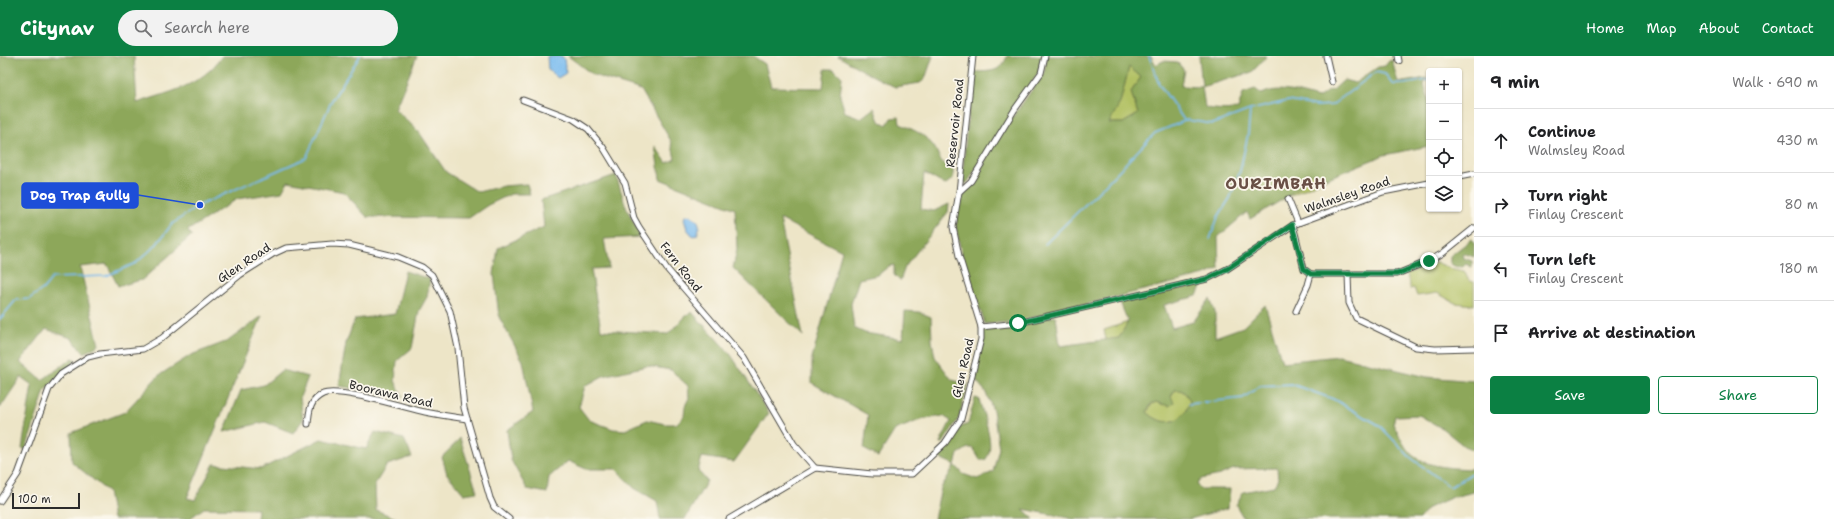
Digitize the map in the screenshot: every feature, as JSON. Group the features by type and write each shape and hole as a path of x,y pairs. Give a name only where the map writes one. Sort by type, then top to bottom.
{"street":[{"name":"Reservoir Road","path":"958,192 973,56"},
{"path":"958,192 971,181 1015,109 1041,73 1044,56"},
{"path":"1326,56 1332,82"},
{"name":"Fern Road","path":"523,100 573,119 588,129 603,147 625,183 634,218 639,227 667,269 744,358 794,444 815,468"},
{"path":"1462,176 1474,174"},
{"name":"Walmsley Road","path":"981,328 1018,323 1207,279 1227,269 1292,225 1383,192 1426,184"},
{"name":"Glen Road","path":"815,468 872,474 912,474 945,444 961,419 981,339 981,328 959,256 953,227 958,192"},
{"path":"1288,199 1298,223"},
{"path":"1292,225 1304,269 1311,274 1397,274 1413,269 1443,253 1474,228"},
{"name":"Glen Road","path":"0,500 18,474 49,389 61,374 88,357 100,354 143,349 162,338 240,275 273,254 286,248 332,244 349,245 398,257 422,267 432,275 450,311 458,348 464,408 494,507 509,519"},
{"path":"1296,311 1308,285 1311,274"},
{"path":"1348,274 1349,303 1356,318 1416,347 1435,349 1474,348"},
{"name":"Boorawa Road","path":"308,424 309,408 312,403 319,396 328,392 386,401 432,414 467,419"},
{"path":"730,519 815,468"}],"green space":[{"path":"0,56 134,56 137,103 184,87 195,81 214,66 222,56 417,56 395,109 419,132 446,172 478,192 503,186 527,184 530,194 511,194 488,205 469,218 367,217 344,192 288,181 282,192 237,199 187,231 192,235 142,280 118,286 107,264 80,267 99,345 84,353 71,338 46,329 20,362 42,380 73,358 76,360 45,390 26,449 22,449 32,385 21,377 0,408"},
{"path":"568,56 753,56 765,64 771,87 823,88 825,69 834,69 842,77 840,96 845,112 861,118 874,108 879,121 887,125 891,118 899,117 900,124 917,132 928,140 934,147 941,161 953,169 953,178 945,185 924,173 921,209 934,211 949,204 948,212 905,267 900,281 894,275 894,265 889,266 878,275 859,279 851,304 854,328 865,333 903,339 905,311 919,312 931,317 932,341 935,357 952,380 968,384 959,418 943,443 940,443 951,421 943,416 920,420 895,430 878,457 864,449 868,415 812,383 812,358 842,251 780,219 803,336 733,268 737,249 735,209 660,179 655,146 667,163 675,159 671,141 641,90 593,75"},
{"path":"838,56 933,56 925,79 920,83 895,87"},
{"path":"1007,56 1042,56 1039,72 967,183 964,183 962,180 968,115 975,72 990,71 1002,66"},
{"path":"1047,56 1151,56 1156,65 1163,61 1177,62 1184,70 1181,86 1202,87 1205,107 1231,110 1238,109 1243,93 1255,89 1262,94 1268,91 1283,90 1318,98 1328,91 1333,90 1344,80 1355,83 1378,67 1385,66 1392,60 1398,83 1426,78 1424,85 1426,91 1426,147 1384,155 1328,178 1316,174 1305,173 1302,185 1285,198 1250,219 1247,212 1218,237 1219,269 1205,275 1017,321 985,324 962,256 956,227 959,199 973,182 998,138 1044,73","holes":["1129,67 1141,77 1131,92 1138,114 1123,123 1109,123 1120,103"]},
{"path":"1199,56 1267,56 1252,72 1202,87"},
{"path":"1129,67 1141,77 1131,92 1138,114 1123,123 1108,123 1120,103"},
{"path":"1304,173 1316,174 1328,178 1285,198 1302,185"},
{"path":"616,175 626,207 641,237 604,239 609,268 591,269 601,330 668,334 691,311 731,355 769,413 734,462 702,457 698,471 707,481 685,519 660,519 657,501 634,488 616,469 586,469 568,461 549,477 547,493 527,489 511,460 507,430 533,412 523,361 499,317 494,274 498,248 544,227 541,200","holes":["647,366 671,370 688,386 689,398 685,406 684,416 676,424 665,424 647,420 625,430 613,429 589,420 579,407 585,386 603,376"]},
{"path":"1472,239 1474,242 1474,257 1463,253 1462,255 1463,258 1472,261 1472,267 1466,264 1456,267 1450,263 1450,256"},
{"path":"1436,262 1449,268 1464,271 1469,281 1474,282 1474,305 1455,303 1437,293 1417,296 1414,288 1410,289 1407,274"},
{"path":"405,271 430,279 427,297 419,311 412,348 397,361 395,381 403,397 339,386 346,343 355,319 395,314"},
{"path":"1202,284 1197,296 1164,305 1172,328 1193,322 1210,299 1215,312 1215,337 1243,327 1265,305 1282,362 1339,356 1427,377 1474,381 1474,450 1464,446 1443,429 1419,415 1395,416 1393,424 1399,436 1408,451 1417,459 1433,465 1474,469 1474,492 1453,497 1428,508 1419,519 1244,519 1236,505 1243,492 1274,486 1278,479 1277,468 1234,469 1220,475 1201,479 1197,484 1200,489 1230,489 1228,508 1190,519 1074,519 1023,509 1034,519 934,519 941,488 955,465 963,474 977,479 993,472 999,448 993,410 985,391 974,378 983,341 983,329 1056,316 1060,346 1119,338 1128,322 1120,302","holes":["1175,390 1181,390 1184,392 1190,401 1187,409 1178,419 1166,422 1153,417 1147,412 1151,404 1156,402 1169,406 1174,403 1171,396"]},
{"path":"262,316 187,498 195,500 214,464 261,469 321,439 366,449 375,432 404,439 412,457 387,465 375,484 376,510 398,519 257,519 258,509 204,508 189,519 113,519 108,492 72,462 71,433 125,412 158,376 191,355 228,341"},
{"path":"1128,322 1119,338 1106,340 1104,330"},
{"path":"282,370 308,377 300,397 303,420 293,433 265,422 224,432 241,390 264,385"},
{"path":"1175,390 1183,391 1190,401 1183,415 1178,419 1166,422 1153,417 1147,412 1152,404 1156,402 1164,405"},
{"path":"975,398 979,399 988,431 990,447 988,454 985,460 980,460 973,448 968,448 958,454 955,465 935,456 946,444 956,429 968,424"},
{"path":"460,438 477,492 464,494 447,474 442,457"}],"water":[{"path":"547,56 562,56 564,59 566,73 558,78 548,70"},
{"path":"690,215 699,223 697,235 693,236 687,229 684,219 685,216"}],"waterway":[{"path":"0,319 16,300 29,299 43,289 52,278 106,276 136,263 156,245 172,224 200,205 306,158 332,100 360,56"},
{"path":"1149,56 1159,84 1184,120"},
{"path":"1045,244 1155,133 1187,120 1213,124 1250,110 1288,101 1317,106 1332,105 1376,72 1385,74 1393,84 1426,80"},
{"path":"1210,239 1218,217 1230,198 1240,171 1248,134 1250,111"},
{"path":"1189,404 1243,398 1260,386 1291,384 1333,399 1379,425 1410,457 1450,487 1474,472"}],"place":[{"name":"Dog Trap Gully","path":"200,205"}],"district":[{"name":"OURIMBAH","path":"1276,183"}],"route":[{"path":"1018,323 1207,279 1227,269 1292,225 1304,269 1311,274 1397,274 1413,269 1429,261"}]}
